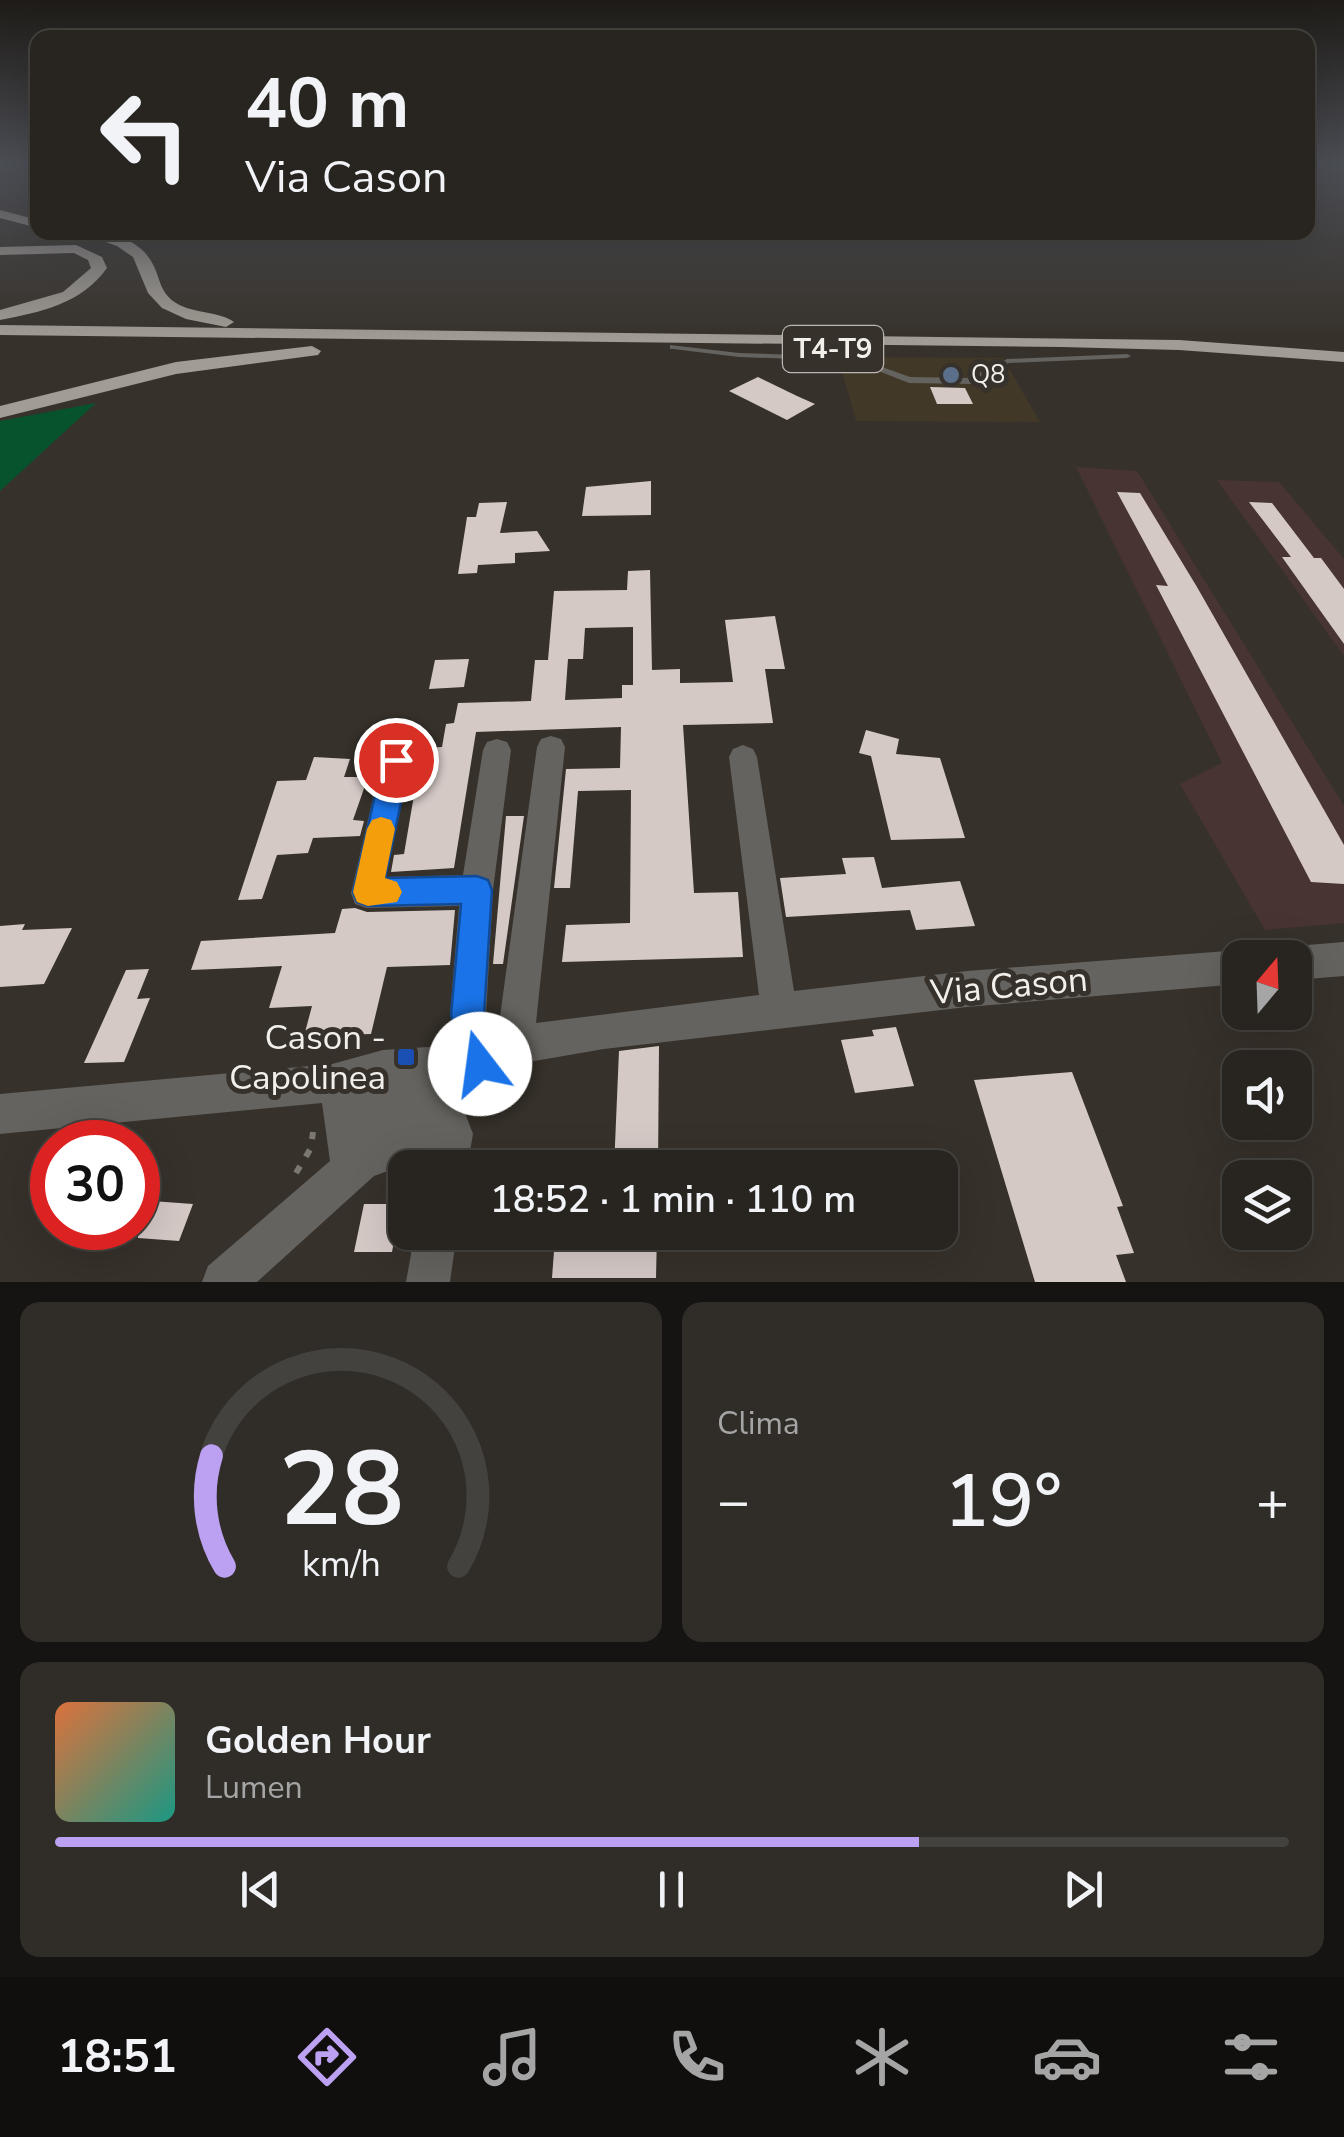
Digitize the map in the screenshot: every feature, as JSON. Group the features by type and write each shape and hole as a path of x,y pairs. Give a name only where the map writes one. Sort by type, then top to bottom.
{"highway":[{"path":"115,240 140,254 158,296 187,314 259,328 362,334"},
{"path":"0,251 76,249 96,257 99,268 84,286 63,297 0,316"},
{"name":"T4-T9","path":"0,330 1003,341 1344,355"},
{"name":"T4-T9","path":"0,340 1126,356 1344,369"},
{"path":"0,412 176,368 391,345"}],"street":[{"path":"515,1046 552,746"},
{"path":"356,1165 424,1138 472,1069 468,1015 477,890 497,750"},
{"path":"743,758 779,1010"},
{"path":"396,760 368,892 477,890"},
{"path":"1312,962 1344,959"},
{"name":"Via Cason","path":"322,1084 399,1103 421,1088 472,1069 505,1047 604,1030 967,989 1222,969"},
{"name":"Via Cason","path":"0,1114 322,1084 359,1071 435,1064 472,1069"},
{"path":"322,1084 345,1109 356,1165"},
{"path":"224,1282 356,1165 399,1103"},
{"path":"445,1112 453,1134 450,1150"},
{"path":"428,1282 433,1250"}],"lane":[{"path":"674,347 854,359 909,380 956,381 971,381 1007,361 1126,356"}],"path":[{"path":"288,1187 311,1148 322,1084"}],"shaded area":[{"path":"838,357 1003,358 1040,422 856,421"},
{"path":"1076,467 1137,471 1344,806 1344,923 1265,930 1180,784 1222,763"},
{"path":"1217,480 1279,482 1344,559 1344,656"}],"green space":[{"path":"96,403 0,491 0,421"}],"building":[{"path":"758,377 815,404 787,420 729,391"},
{"path":"930,387 965,388 973,404 937,404"},
{"path":"651,481 651,515 582,516 586,487"},
{"path":"1117,492 1140,493 1197,587 1344,845 1344,884 1311,882 1156,585 1168,586"},
{"path":"507,502 500,533 537,531 550,551 515,553 515,563 478,565 477,573 458,574 467,517 476,517 479,503"},
{"path":"1249,502 1272,503 1314,558 1321,558 1344,589 1344,644 1282,557 1291,557"},
{"path":"650,570 652,670 680,669 680,683 733,682 725,620 775,616 785,669 765,669 773,723 683,725 694,893 738,892 743,957 562,962 566,925 630,923 631,790 578,791 570,888 554,888 566,769 620,768 621,727 476,732 454,868 391,872 394,855 404,854 422,748 442,747 446,724 454,723 458,703 531,701 535,660 548,660 554,591 627,590 628,571","holes":["633,627 633,685 622,685 622,698 565,700 568,659 583,659 585,628"]},
{"path":"469,659 464,687 429,689 435,660"},
{"path":"866,730 899,739 896,754 940,758 965,838 891,840 871,756 859,753"},
{"path":"314,757 350,759 344,777 368,777 353,820 364,821 360,836 313,838 308,853 277,855 262,899 238,900 277,781 306,780"},
{"path":"506,816 524,816 503,964 493,964"},
{"path":"874,857 882,888 960,881 975,926 916,930 910,910 786,917 780,878 846,874 842,858"},
{"path":"342,909 367,912 455,910 450,965 387,967 371,1034 304,1036 312,1006 269,1008 282,966 191,970 201,941 335,933"},
{"path":"25,924 22,930 72,928 44,984 0,987 0,926"},
{"path":"149,969 137,999 150,998 124,1062 84,1063 126,970"},
{"path":"896,1027 914,1086 855,1093 841,1040 874,1036 872,1030"},
{"path":"659,1046 658,1150 615,1150 619,1051"},
{"path":"1072,1072 1123,1206 1117,1207 1134,1253 1116,1255 1126,1282 1035,1282 974,1080"},
{"path":"160,1202 193,1204 179,1241 160,1240"},
{"path":"364,1204 388,1204 388,1250 392,1252 354,1252"},
{"path":"554,1250 657,1250 656,1278 552,1278"}],"slow traffic":[{"path":"381,829 368,892 387,892"}],"place":[{"name":"Q8","path":"951,375"},
{"name":"Cason - Capolinea","path":"406,1057"}],"route":[{"path":"396,760 368,892 477,890 468,1015 480,1064"}]}
